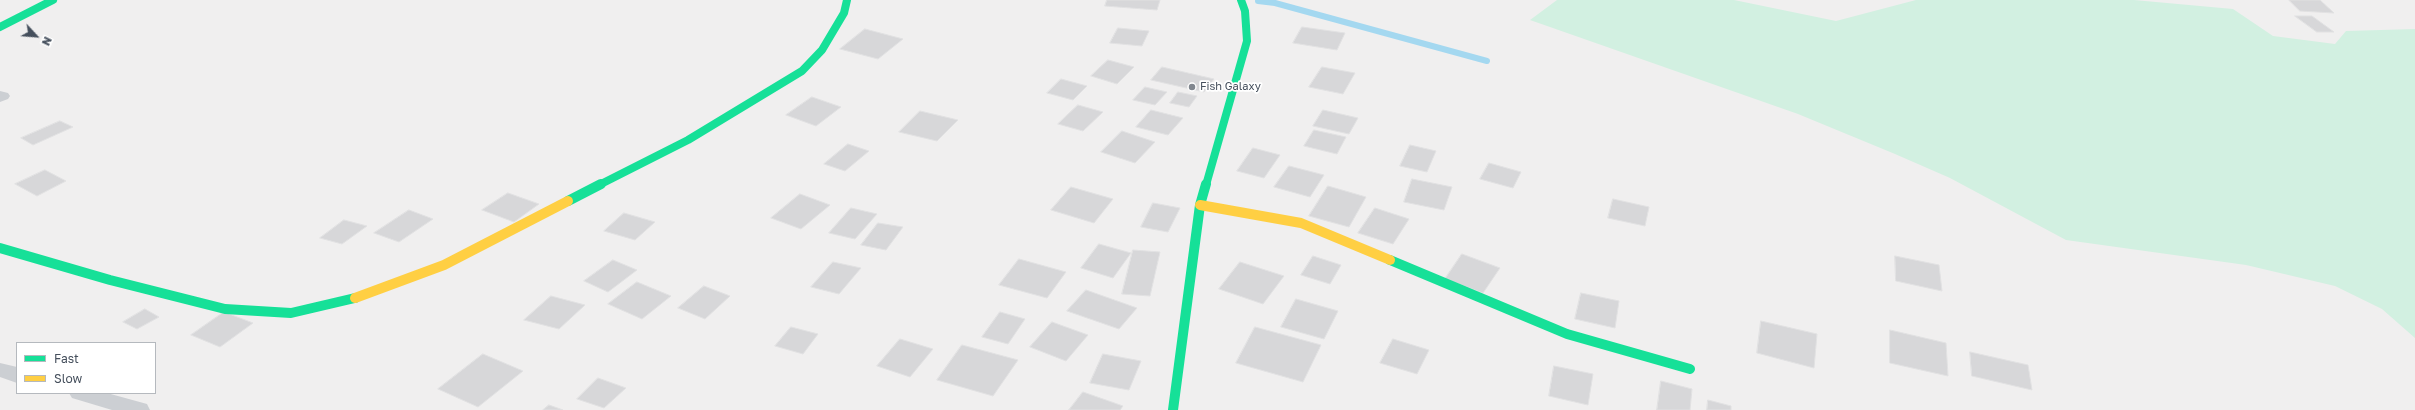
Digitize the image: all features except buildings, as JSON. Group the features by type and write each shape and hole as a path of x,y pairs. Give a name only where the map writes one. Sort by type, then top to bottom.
{"main road":[{"path":"0,27 53,0"},
{"path":"0,248 110,280 225,309 291,313 365,295 444,265 688,140 758,99 802,71 822,50 844,13 847,0"},
{"path":"1173,410 1200,205 1247,40 1244,11 1241,0"},
{"path":"1200,205 1301,223 1567,334 1690,369"}],"street":[{"path":"0,370 16,375"},
{"path":"83,394 139,410"}],"green space":[{"path":"1557,0 1734,0 1836,21 1916,0 2134,0 2233,9 2273,36 2335,44 2346,31 2415,29 2415,338 2382,309 2335,286 2246,265 2066,240 1950,178 1798,114 1530,20"}],"waterway":[{"path":"1258,1 1275,3 1487,61"}],"traffic: fast":[{"path":"0,27 53,0"},
{"path":"568,201 688,140 802,71 822,50 844,13 847,0"},
{"path":"1173,410 1200,205 1247,41 1245,11 1241,0"},
{"path":"0,248 110,280 225,309 291,313 355,298"},
{"path":"1390,260 1567,334 1690,369"}],"traffic: slow":[{"path":"355,298 444,265 568,201"},
{"path":"1200,205 1301,223 1390,260"}],"place":[{"name":"Fish Galaxy","path":"1192,87"}]}
